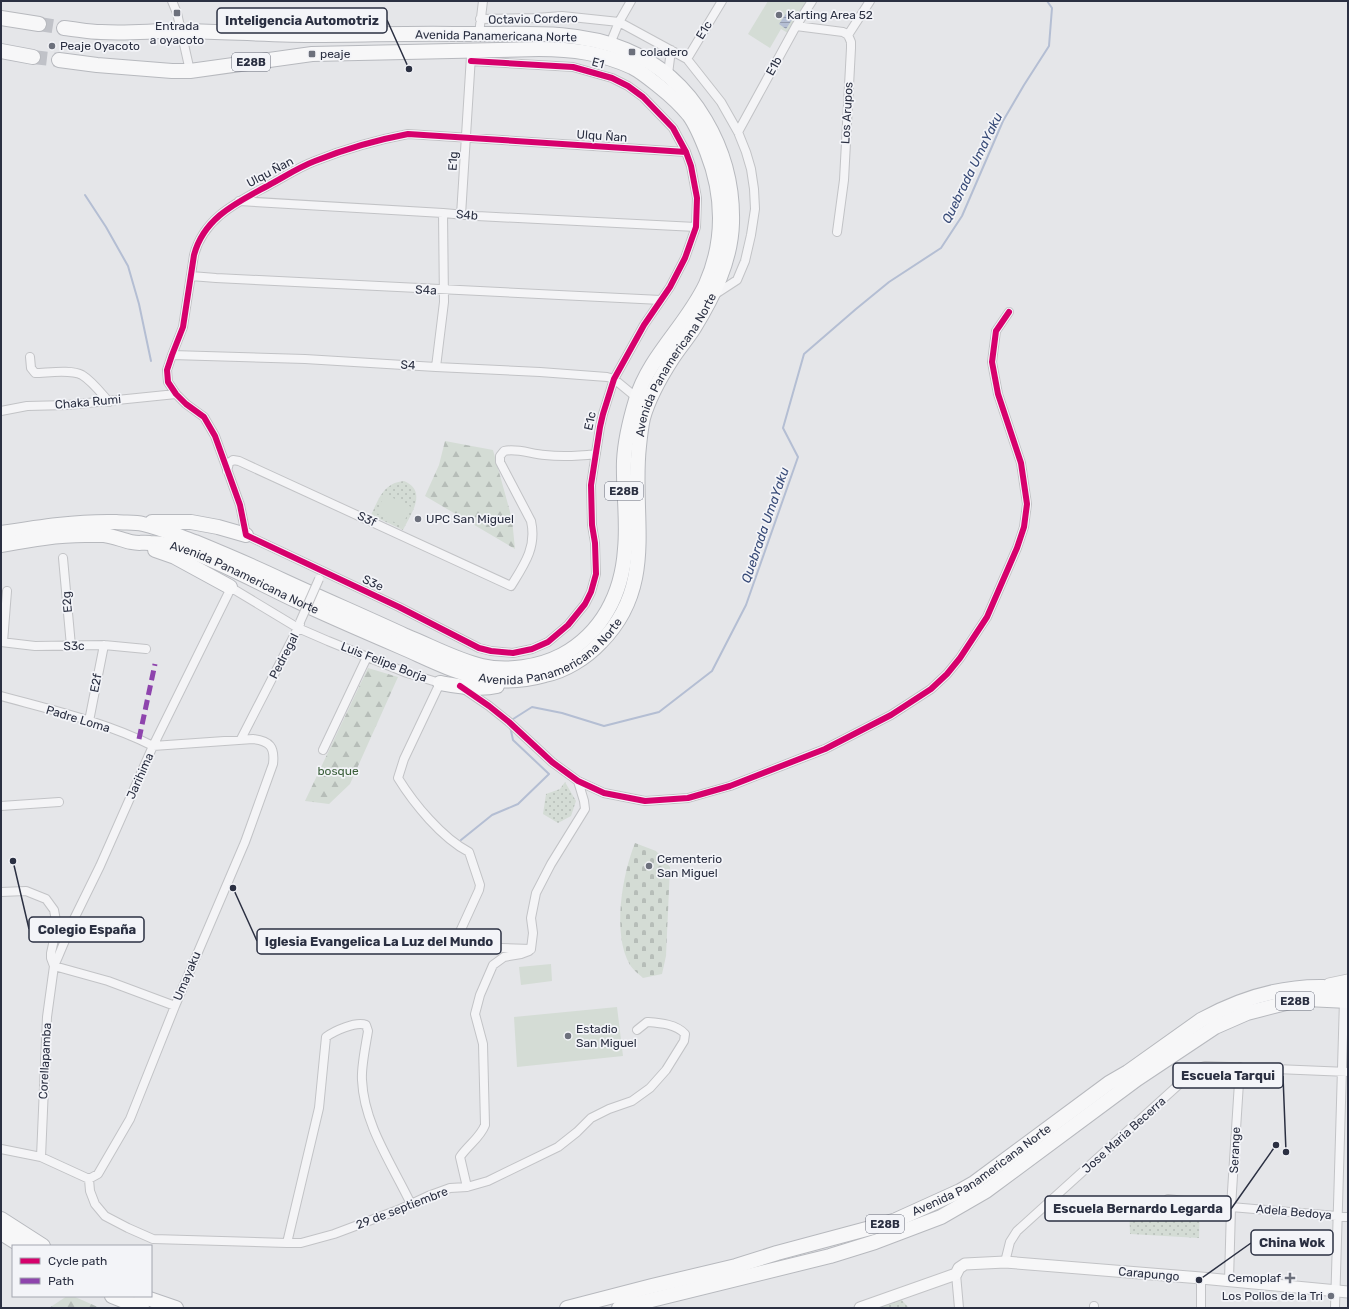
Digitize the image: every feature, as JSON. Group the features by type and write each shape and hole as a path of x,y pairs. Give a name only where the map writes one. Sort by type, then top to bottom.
{"highway":[{"path":"1,18 40,24"},
{"name":"Avenida Panamericana Norte","path":"1,545 60,535 104,535 136,543 155,543 184,549 246,576 298,602 439,664 466,674 494,680 513,680 547,675 559,671 594,650 609,634 626,607 634,582 639,554 637,472 642,421 645,410 673,356 695,327 707,307 721,276 732,230 732,201 723,161 711,128 691,98 668,74 632,52 610,44 562,35 312,35 180,31 101,32 64,28"},
{"name":"Avenida Panamericana Norte","path":"1,533 44,526 106,522 142,524 174,534 229,555 310,593 483,667 516,668 542,663 564,654 592,633 607,612 617,592 625,549 624,459 630,420 640,387 652,366 705,287 716,251 720,220 719,194 711,162 701,137 690,117 672,97 635,68 596,54 571,49 471,55 312,54 172,71 97,65 59,60"},
{"path":"1,51 33,57"},
{"path":"142,524 151,522 191,522 218,527 246,535"},
{"path":"136,543 175,557 230,587"},
{"path":"440,683 489,688 500,686 513,680"},
{"name":"Avenida Panamericana Norte","path":"567,1308 736,1266 896,1220 974,1182 1109,1083 1128,1072 1209,1015 1234,1003 1288,988 1320,987 1347,996"},
{"name":"Avenida Panamericana Norte","path":"619,1308 830,1256 875,1242 941,1217 986,1191 1137,1080 1215,1027 1247,1013 1290,1002 1307,999 1347,996"},
{"path":"1,1219 41,1245"},
{"path":"1,1233 20,1245"},
{"path":"114,1297 142,1308"},
{"path":"144,1297 176,1308"}],"street":[{"path":"172,1 177,13 190,70"},
{"path":"479,34 482,1"},
{"path":"610,44 619,22 631,1"},
{"name":"E1c","path":"687,59 722,1"},
{"name":"E1b","path":"738,132 796,26 812,1"},
{"path":"796,26 843,32 848,35 870,1"},
{"name":"Octavio Cordero","path":"480,19 562,16 619,22 687,59 721,102 738,132 749,163 754,189 752,235 745,261 737,280 711,297"},
{"name":"Los Arupos","path":"837,232 844,180 851,48 851,42 848,35"},
{"path":"668,74 672,50"},
{"name":"E1g","path":"461,214 471,55"},
{"name":"E1","path":"471,55 573,67 612,78 633,90 654,107 673,128 686,152"},
{"name":"Ulqu Ñan","path":"246,535 240,505 215,436 204,417 186,404 176,394 168,382 168,370 172,355 183,327 197,244 209,225 227,208 314,161 380,139 408,134 686,152"},
{"name":"E1c","path":"490,651 513,652 532,649 548,642 568,625 585,604 591,592 596,574 595,543 592,525 591,486 600,427 614,379 644,325 670,287 685,258 696,227 697,198 695,183 686,152"},
{"name":"S4b","path":"240,201 476,216 696,227"},
{"path":"436,367 444,302 443,213"},
{"name":"S4a","path":"191,276 224,279 661,300"},
{"path":"460,686 490,706 556,766 578,781 604,793 645,801 688,798 730,786 825,749 891,715 931,689 947,674 960,658 987,617 1017,548 1024,527 1027,504 1021,463 998,394 992,362 996,331 1009,312"},
{"name":"S4","path":"172,355 305,359 540,372 614,379"},
{"path":"30,357 31,368 35,373 71,372 81,375 98,389 109,402"},
{"path":"614,379 637,398"},
{"name":"Chaka Rumi","path":"1,411 27,406 109,402 176,394"},
{"name":"S3f","path":"227,471 229,463 233,460 250,465 512,586 526,562 533,543 534,531 531,521 500,462 500,456 504,451 510,450 546,455 574,456 596,454"},
{"name":"S3e","path":"246,535 321,575 399,607 479,648 490,651"},
{"name":"E2g","path":"63,558 71,646"},
{"name":"Pedregal","path":"241,739 299,625 321,575"},
{"name":"Luis Felipe Borja","path":"230,587 251,600 299,625 367,657 407,674 440,683 404,759 398,778 416,804 443,833 457,846 469,852 480,885 458,936 460,941 468,947 531,949"},
{"name":"Jarihima","path":"54,966 153,746 230,587"},
{"path":"2,642 7,591"},
{"name":"S3c","path":"2,642 35,646 104,645 146,649"},
{"name":"E2f","path":"89,721 104,645"},
{"path":"323,750 367,657"},
{"name":"Padre Loma","path":"1,696 89,721 139,739 153,746"},
{"path":"153,746 241,739"},
{"name":"Umayaku","path":"89,1179 98,1174 130,1119 175,1006 245,842 273,764 274,754 269,744 262,740 241,739"},
{"path":"467,1187 460,1157 482,1133 485,1125 483,1044 476,1014 480,995 493,965 504,958 521,954 531,949 533,933 531,918 536,893 551,864 584,809 584,801 578,781"},
{"path":"1,806 58,802"},
{"path":"1,892 26,891 46,899 54,910 57,926 51,958 54,966 108,981 175,1006"},
{"name":"Corellapamba","path":"41,1157 47,1017 54,966"},
{"name":"Avenida Panamericana Norte","path":"1320,987 1348,980"},
{"path":"1335,1308 1338,1216 1344,1127 1347,996"},
{"name":"29 de septiembre","path":"89,1179 90,1191 95,1204 105,1216 153,1239 287,1243 300,1242 334,1234 450,1188 467,1187 488,1181 558,1147 577,1132 591,1118 609,1109 632,1101 650,1088 666,1070 684,1041 685,1034 681,1030 671,1026 647,1022 637,1030"},
{"path":"287,1243 319,1108 326,1037 334,1031 361,1023 366,1025 368,1031 361,1079 365,1101 372,1125 411,1204"},
{"name":"Jose Maria Becerra","path":"1005,1262 1010,1242 1017,1231 1192,1072 1205,1066 1345,1072"},
{"name":"Serange","path":"1229,1281 1231,1207 1240,1067"},
{"path":"1,1148 41,1157 89,1179"},
{"name":"Adela Bedoya","path":"1168,1199 1231,1207 1348,1217"},
{"name":"Carapungo","path":"860,1308 956,1274 959,1268 965,1264 1005,1262 1348,1292"},
{"path":"956,1274 960,1308"},
{"path":"1201,1278 1201,1308"}],"green space":[{"name":"Karting Area 52","path":"768,1 807,1 788,33 781,29 770,48 748,34"},
{"path":"445,441 493,450 512,519 515,549 425,496 439,465"},
{"path":"404,481 411,485 415,491 416,503 403,530 371,515 379,498 386,488 397,482"},
{"path":"385,494 411,507 402,526 376,513"},
{"name":"bosque","path":"368,668 398,677 350,784 329,804 305,801"},
{"path":"565,782 576,801 571,816 558,823 543,814 546,794 560,789"},
{"path":"635,843 656,851 670,867 666,956 662,974 643,978 630,965 621,937 620,921 626,871"},
{"path":"551,964 552,981 521,985 519,967"},
{"name":"Estadio San Miguel","path":"617,1007 623,1056 517,1067 514,1017"},
{"path":"1129,1201 1200,1206 1199,1238 1130,1234"},
{"path":"898,1296 909,1308 865,1308"},
{"path":"66,1297 75,1297 100,1308 49,1308"}],"water":[{"path":"788,11 795,15 786,29 779,24"}],"waterway":[{"name":"Quebrada UmaYaku","path":"510,721 532,707 562,713 604,726 659,712 712,671 746,605 798,457 783,428 804,354 889,282 941,248 962,216 1003,121 1049,46 1052,8 1047,1"},
{"path":"85,195 106,227 128,266 139,304 151,361"},
{"name":"Quebrada UmaYaku","path":"461,840 492,815 518,804 549,774 513,740 510,726"}],"tunnel":[{"path":"39,24 64,28"},
{"path":"33,57 59,60"}],"marked path":[{"path":"139,739 155,664"}],"cycle path":[{"path":"471,61 573,67 612,78 628,86 643,97 673,128 686,152 691,166 697,198 696,227 685,258 670,287 644,325 614,379 603,414 591,485 592,525 595,543 596,574 591,592 585,604 568,625 548,642 532,649 513,653 491,651 479,648 399,607 246,535 240,505 215,436 204,417 186,404 176,394 168,382 167,370 183,327 194,255 199,242 206,230 224,212 297,169 349,149 408,134 686,152"},
{"path":"460,686 509,722 552,762 578,781 604,793 645,801 688,798 730,786 825,749 891,715 931,689 947,674 960,658 987,617 1017,548 1024,527 1027,504 1021,463 998,394 992,362 996,331 1009,312"}],"place":[{"name":"Entrada a oyacoto","path":"177,13"},
{"name":"Karting Area 52","path":"779,15"},
{"name":"Peaje Oyacoto","path":"52,46"},
{"name":"coladero","path":"632,52"},
{"name":"peaje","path":"312,54"},
{"name":"Inteligencia Automotriz","path":"409,69"},
{"name":"UPC San Miguel","path":"418,519"},
{"name":"Colegio España","path":"13,861"},
{"name":"Cementerio San Miguel","path":"649,866"},
{"name":"Iglesia Evangelica La Luz del Mundo","path":"233,888"},
{"name":"Estadio San Miguel","path":"568,1036"},
{"name":"Escuela Bernardo Legarda","path":"1276,1145"},
{"name":"Escuela Tarqui","path":"1286,1152"},
{"name":"Cemoplaf","path":"1290,1278"},
{"name":"China Wok","path":"1199,1280"},
{"name":"Los Pollos de la Tri","path":"1331,1296"}]}
